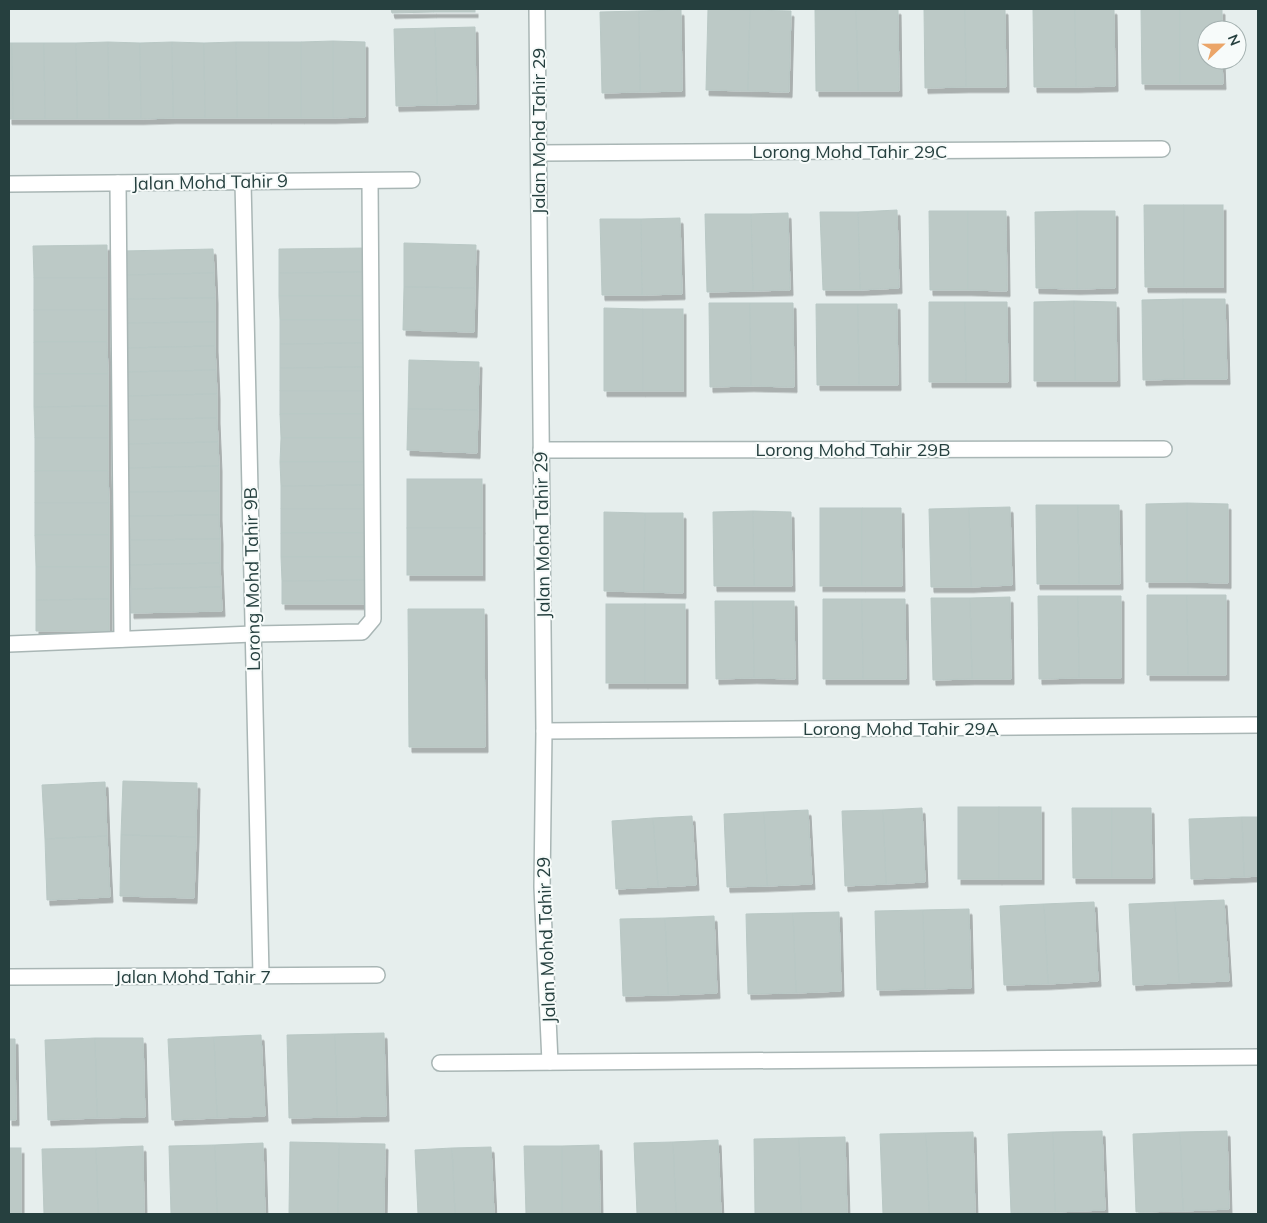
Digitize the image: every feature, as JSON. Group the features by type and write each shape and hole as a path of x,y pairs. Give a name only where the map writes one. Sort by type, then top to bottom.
{"street":[{"name":"Jalan Mohd Tahir 29","path":"537,9 544,731 542,887 550,1062"},
{"name":"Lorong Mohd Tahir 29C","path":"539,154 1162,149"},
{"name":"Jalan Mohd Tahir 9","path":"9,184 412,180"},
{"path":"9,644 254,634 362,632 373,619 370,181"},
{"name":"Lorong Mohd Tahir 9B","path":"243,182 261,975"},
{"path":"118,183 122,640"},
{"name":"Lorong Mohd Tahir 29B","path":"541,450 1164,449"},
{"name":"Lorong Mohd Tahir 29A","path":"544,731 1258,725"},
{"name":"Jalan Mohd Tahir 7","path":"9,977 377,974"},
{"path":"440,1063 1258,1057"}],"building":[{"path":"391,9 434,9 434,12 392,13"},
{"path":"434,9 475,9 475,12 434,12"},
{"path":"708,9 750,10 748,91 706,90"},
{"path":"898,9 899,91 858,91 856,10"},
{"path":"924,9 965,9 966,87 925,88"},
{"path":"965,9 1005,9 1006,87 966,87"},
{"path":"1033,9 1075,9 1076,87 1034,87"},
{"path":"1075,9 1114,9 1115,86 1076,87"},
{"path":"1141,9 1180,9 1180,84 1142,84"},
{"path":"1180,9 1222,9 1222,20 1197,20 1197,70 1222,70 1223,84 1180,84"},
{"path":"681,10 682,91 640,92 639,11"},
{"path":"750,10 791,11 789,92 748,91"},
{"path":"815,10 856,10 858,91 816,91"},
{"path":"639,11 640,92 602,93 600,12"},
{"path":"475,27 476,104 437,105 435,28"},
{"path":"435,28 437,105 396,106 394,29"},
{"path":"333,41 365,42 365,117 333,118"},
{"path":"333,41 333,118 301,118 301,42"},
{"path":"108,42 140,43 141,119 109,119"},
{"path":"108,42 109,119 77,119 76,43"},
{"path":"172,42 204,43 205,118 173,118"},
{"path":"172,42 173,118 141,119 140,43"},
{"path":"236,42 269,42 269,118 237,118"},
{"path":"236,42 237,118 205,118 204,43"},
{"path":"269,42 301,42 301,118 269,118"},
{"path":"9,43 12,43 13,119 9,119"},
{"path":"12,43 44,43 45,119 13,119"},
{"path":"44,43 76,43 77,119 45,119"},
{"path":"1144,205 1184,205 1184,287 1145,287"},
{"path":"1184,205 1223,205 1223,287 1184,287"},
{"path":"897,210 899,288 860,290 858,212"},
{"path":"929,211 968,211 968,290 930,290"},
{"path":"968,211 1006,211 1007,291 968,290"},
{"path":"1077,211 1115,211 1115,288 1077,289"},
{"path":"1077,211 1077,289 1036,288 1035,212"},
{"path":"820,212 858,212 860,290 823,290"},
{"path":"788,213 790,290 753,291 751,214"},
{"path":"705,214 751,214 753,291 707,292"},
{"path":"680,218 682,294 642,295 641,219"},
{"path":"600,219 641,219 642,295 602,295"},
{"path":"404,243 476,245 475,288 404,287"},
{"path":"107,245 107,278 34,278 33,246"},
{"path":"367,248 367,272 279,273 279,249"},
{"path":"213,249 214,273 124,275 123,251"},
{"path":"367,272 368,296 279,296 279,273"},
{"path":"214,273 215,298 124,299 124,275"},
{"path":"34,278 107,278 107,310 34,310"},
{"path":"404,287 475,288 474,332 403,330"},
{"path":"279,296 368,296 368,320 280,320"},
{"path":"215,298 215,322 125,323 124,299"},
{"path":"1183,299 1225,299 1227,379 1184,379"},
{"path":"1183,299 1184,379 1143,380 1142,300"},
{"path":"1074,301 1116,302 1117,381 1075,381"},
{"path":"1074,301 1075,381 1034,381 1034,302"},
{"path":"929,302 965,302 966,382 929,382"},
{"path":"965,302 1007,302 1008,382 966,382"},
{"path":"709,303 750,303 751,386 710,387"},
{"path":"750,303 793,303 794,387 751,386"},
{"path":"816,304 858,304 859,385 817,385"},
{"path":"858,304 897,304 898,385 859,385"},
{"path":"604,308 643,309 643,391 604,391"},
{"path":"643,309 683,309 683,391 643,391"},
{"path":"34,310 107,310 107,342 34,342"},
{"path":"280,320 368,320 368,343 280,344"},
{"path":"215,322 215,346 125,348 125,323"},
{"path":"34,342 107,342 108,374 34,374"},
{"path":"368,343 368,367 280,368 280,344"},
{"path":"215,346 216,370 126,372 125,348"},
{"path":"409,360 479,362 478,410 408,409"},
{"path":"368,367 369,391 280,391 280,368"},
{"path":"216,370 217,394 127,396 126,372"},
{"path":"34,374 108,374 108,406 34,407"},
{"path":"280,391 369,391 369,414 280,414"},
{"path":"217,394 217,418 127,420 127,396"},
{"path":"108,406 108,438 35,438 34,407"},
{"path":"408,409 478,410 477,453 407,450"},
{"path":"280,414 369,414 369,438 281,438"},
{"path":"217,418 218,442 127,444 127,420"},
{"path":"35,438 108,438 108,471 35,471"},
{"path":"281,438 369,438 369,462 280,462"},
{"path":"218,442 219,466 128,468 127,444"},
{"path":"280,462 369,462 370,485 281,486"},
{"path":"219,466 219,491 129,492 128,468"},
{"path":"35,471 108,471 109,503 35,503"},
{"path":"407,479 482,479 482,528 407,528"},
{"path":"370,485 369,509 281,509 281,486"},
{"path":"219,491 219,515 129,516 129,492"},
{"path":"35,503 109,503 109,535 35,535"},
{"path":"1187,503 1228,504 1228,583 1187,582"},
{"path":"1187,503 1187,582 1146,582 1146,504"},
{"path":"1036,505 1078,505 1079,584 1037,584"},
{"path":"1078,505 1119,505 1120,584 1079,584"},
{"path":"1010,507 1012,585 971,587 969,508"},
{"path":"820,508 862,508 862,586 820,586"},
{"path":"862,508 901,508 902,586 862,586"},
{"path":"969,508 971,587 931,587 929,509"},
{"path":"281,509 369,509 369,533 281,533"},
{"path":"753,511 791,512 792,586 754,586"},
{"path":"753,511 754,586 714,586 713,512"},
{"path":"604,512 645,513 644,592 604,591"},
{"path":"645,513 683,513 683,593 644,592"},
{"path":"219,515 220,539 130,540 129,516"},
{"path":"407,528 482,528 482,575 407,575"},
{"path":"281,533 369,533 370,557 281,557"},
{"path":"35,535 109,535 109,567 36,567"},
{"path":"220,539 220,563 130,565 130,540"},
{"path":"281,557 370,557 370,580 282,581"},
{"path":"220,563 221,587 131,589 130,565"},
{"path":"36,567 109,567 109,599 36,600"},
{"path":"370,580 370,604 282,604 282,581"},
{"path":"221,587 222,611 131,613 131,589"},
{"path":"1147,595 1187,595 1188,675 1147,675"},
{"path":"1187,595 1226,595 1226,675 1188,675"},
{"path":"1038,596 1078,596 1079,678 1039,679"},
{"path":"1078,596 1121,596 1121,678 1079,678"},
{"path":"1010,597 1011,679 972,679 970,598"},
{"path":"931,598 970,598 972,679 933,680"},
{"path":"109,599 109,631 36,631 36,600"},
{"path":"823,599 862,599 863,679 823,679"},
{"path":"862,599 905,599 906,679 863,679"},
{"path":"715,601 753,601 754,678 716,679"},
{"path":"753,601 794,601 795,679 754,678"},
{"path":"606,604 645,604 645,683 606,683"},
{"path":"645,604 685,604 685,683 645,683"},
{"path":"408,609 484,609 485,747 409,747"},
{"path":"123,781 197,783 196,837 121,835"},
{"path":"105,782 107,836 45,839 42,785"},
{"path":"958,807 999,807 999,879 958,879"},
{"path":"999,807 1041,807 1041,879 999,879"},
{"path":"922,808 925,882 886,884 883,810"},
{"path":"1072,808 1112,808 1112,878 1073,878"},
{"path":"1112,808 1151,808 1152,878 1112,878"},
{"path":"808,810 812,884 767,886 764,812"},
{"path":"883,810 886,884 845,886 842,811"},
{"path":"764,812 767,886 727,887 724,814"},
{"path":"692,816 696,885 658,887 653,818"},
{"path":"1242,817 1258,817 1258,876 1244,877"},
{"path":"1242,817 1244,877 1191,879 1189,819"},
{"path":"653,818 658,887 616,889 612,821"},
{"path":"121,835 196,837 194,898 120,896"},
{"path":"107,836 110,897 47,900 45,839"},
{"path":"1224,900 1229,981 1179,983 1175,902"},
{"path":"1094,902 1098,981 1048,984 1044,904"},
{"path":"1175,902 1179,983 1133,985 1129,904"},
{"path":"1044,904 1048,984 1004,985 1000,906"},
{"path":"969,909 971,988 925,989 923,910"},
{"path":"923,910 925,989 877,990 875,911"},
{"path":"839,912 841,991 796,993 793,913"},
{"path":"793,913 796,993 748,994 746,914"},
{"path":"714,916 717,993 668,995 665,918"},
{"path":"665,918 668,995 623,996 620,919"},
{"path":"384,1033 386,1116 337,1117 335,1034"},
{"path":"335,1034 337,1117 289,1118 287,1035"},
{"path":"261,1035 265,1116 217,1118 214,1037"},
{"path":"214,1037 217,1118 172,1120 168,1039"},
{"path":"95,1038 143,1038 145,1117 97,1118"},
{"path":"95,1038 97,1118 48,1120 45,1040"},
{"path":"9,1039 15,1039 16,1120 9,1120"},
{"path":"1102,1131 1105,1210 1055,1212 1053,1132"},
{"path":"1227,1131 1229,1209 1183,1211 1180,1132"},
{"path":"973,1132 975,1213 929,1214 926,1133"},
{"path":"1053,1132 1055,1212 1011,1213 1008,1134"},
{"path":"1180,1132 1183,1211 1136,1212 1133,1134"},
{"path":"926,1133 929,1214 883,1214 880,1134"},
{"path":"845,1137 847,1214 801,1214 799,1138"},
{"path":"799,1138 801,1214 755,1214 754,1139"},
{"path":"718,1140 721,1214 676,1214 673,1142"},
{"path":"290,1142 339,1143 338,1214 289,1214"},
{"path":"673,1142 676,1214 637,1214 634,1143"},
{"path":"263,1143 265,1214 217,1214 215,1145"},
{"path":"339,1143 385,1144 384,1214 338,1214"},
{"path":"215,1145 217,1214 171,1214 169,1146"},
{"path":"599,1145 600,1214 562,1214 562,1146"},
{"path":"143,1146 144,1214 98,1214 96,1148"},
{"path":"524,1146 562,1146 562,1214 526,1214"},
{"path":"491,1147 494,1214 455,1214 452,1148"},
{"path":"9,1148 21,1148 21,1214 9,1214"},
{"path":"96,1148 98,1214 44,1214 42,1149"},
{"path":"452,1148 455,1214 418,1214 415,1150"}]}
